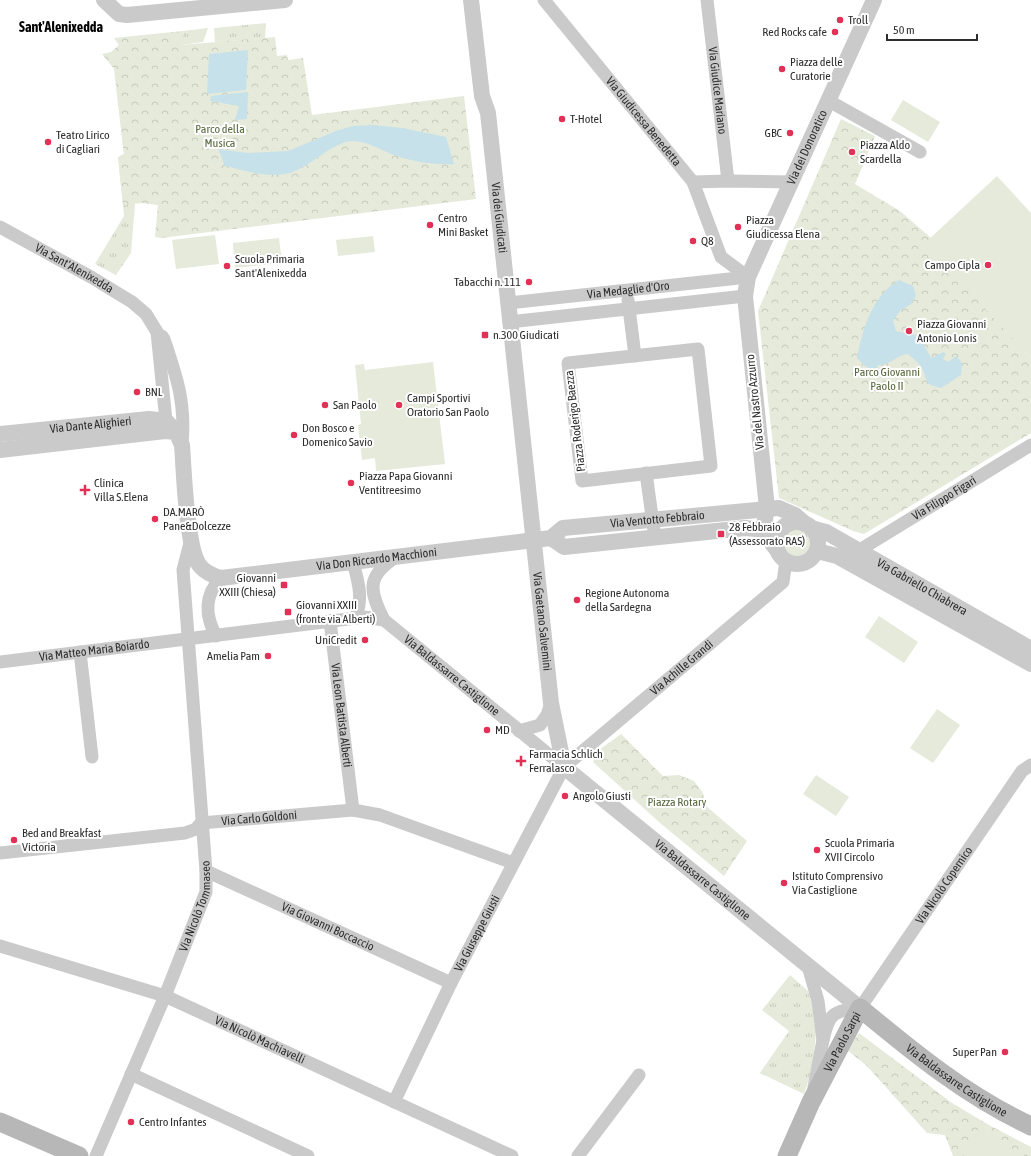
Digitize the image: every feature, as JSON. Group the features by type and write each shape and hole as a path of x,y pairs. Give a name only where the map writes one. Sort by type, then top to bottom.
{"main road":[{"name":"Via Paolo Sarpi","path":"788,1156 811,1102 860,1008"},
{"name":"Via Baldassarre Castiglione","path":"860,1008 919,1057 977,1097 1031,1126"},
{"path":"0,1122 79,1156"}],"street":[{"path":"104,0 119,14 140,15 218,3 284,0"},
{"name":"Via dei Giudicati","path":"471,0 482,96 488,113 509,322"},
{"name":"Via dei Giudicati","path":"482,0 491,96 488,113"},
{"name":"Via Giudicessa Benedetta","path":"544,0 692,182 721,257 721,280"},
{"name":"Via Giudice Mariano","path":"707,0 728,181"},
{"name":"Via dei Donoratico","path":"745,296 748,277 874,0"},
{"path":"829,101 920,152"},
{"path":"692,182 791,182"},
{"name":"Via Sant'Alenixedda","path":"0,227 91,277 132,302 146,314 164,339 178,380 184,423 175,433"},
{"path":"721,257 748,277"},
{"name":"Via Medaglie d'Oro","path":"508,303 748,277"},
{"path":"627,290 635,356"},
{"path":"577,296 579,314"},
{"name":"Via Medaglie d'Oro","path":"509,322 745,296"},
{"name":"Via del Nastro Azzurro","path":"745,296 767,508 764,517 766,530"},
{"path":"509,322 533,540"},
{"path":"158,332 175,433 190,543 200,567 212,575 221,578 216,583 210,595 207,607 209,619 216,636"},
{"name":"Piazza Roderigo Baezza","path":"698,348 711,466 646,473 582,481 568,363 698,348"},
{"name":"Via Dante Alighieri","path":"0,434 150,419 175,433"},
{"name":"Via Dante Alighieri","path":"0,450 155,432 175,433"},
{"name":"Via Filippo Figari","path":"858,551 1031,445"},
{"path":"646,473 655,538"},
{"name":"Via Ventotto Febbraio","path":"533,540 551,538 563,528 652,518 767,508"},
{"name":"Via Gabriello Chiabrera","path":"767,508 778,508 795,515 808,526 826,532 1031,649"},
{"path":"766,530 769,540 782,556 792,564 804,563 813,558 817,551 817,537 808,526 794,522 782,529 777,537 782,556"},
{"name":"Via Ventotto Febbraio","path":"551,538 564,548 745,528 766,530"},
{"name":"Via Don Riccardo Macchioni","path":"221,578 533,540"},
{"name":"Via Gaetano Salvemini","path":"533,540 551,703 564,767"},
{"path":"190,543 183,570 189,639 364,617 384,620"},
{"name":"Via Gabriello Chiabrera","path":"817,551 836,556 1031,664"},
{"path":"384,620 374,598 373,581 375,575 382,567 396,556"},
{"name":"Via Achille Grandi","path":"564,767 783,582 782,556"},
{"path":"353,562 360,598 359,608 355,618"},
{"name":"Via Baldassarre Castiglione","path":"384,620 860,1008"},
{"name":"Via Leon Battista Alberti","path":"330,621 353,810"},
{"name":"Via Matteo Maria Boiardo","path":"0,662 189,639"},
{"name":"Via Nicolò Tommaseo","path":"96,1156 165,996 206,892 206,871 201,824 189,639"},
{"path":"80,652 92,757"},
{"path":"519,730 540,725 547,715 551,703"},
{"name":"Via Nicolò Copernico","path":"860,1008 1022,771 1031,765"},
{"name":"Via Giuseppe Giusti","path":"394,1102 451,983 564,767"},
{"name":"Via Carlo Goldoni","path":"0,853 185,833 196,829 201,824 353,810 380,815 513,863"},
{"name":"Via Giovanni Boccaccio","path":"206,871 451,983"},
{"name":"Via Nicolò Machiavelli","path":"0,946 165,996 512,1156"},
{"name":"Via Paolo Sarpi","path":"808,966 818,1001 823,1040"},
{"name":"Via Paolo Sarpi","path":"811,1102 826,1024 832,1016 839,1011 860,1008"},
{"path":"131,1074 308,1156"},
{"path":"578,1156 639,1075"}],"green space":[{"path":"266,23 265,38 215,42 214,28"},
{"path":"208,28 203,42 181,45 183,31"},
{"name":"Parco della Musica","path":"183,31 181,45 275,37 277,56 287,55 288,60 303,58 312,115 464,96 476,199 161,238 155,237 158,205 142,203 123,205 118,157 124,154 114,69 102,54 111,52 119,45 114,38"},
{"path":"114,69 131,204 135,204 131,253 116,275 95,264 124,216 118,157 124,154"},
{"path":"903,100 940,122 928,142 891,120"},
{"name":"Parco Giovanni Paolo II","path":"841,119 875,136 855,184 900,211 931,238 926,243 1031,358 1031,433 864,534 853,531 779,498 758,311"},
{"name":"Campo Cipla","path":"997,176 1031,213 1031,358 925,243"},
{"path":"215,235 219,264 176,269 172,240"},
{"path":"373,236 375,252 338,256 336,240"},
{"path":"279,238 282,263 235,268 233,243"},
{"name":"Campi Sportivi Oratorio San Paolo","path":"433,362 445,464 376,471 375,458 362,460 358,425 361,424 355,365 364,364 365,370"},
{"path":"795,522 817,537 816,551 808,561 797,565 790,563 783,558 778,543 779,535 783,528"},
{"path":"879,616 918,642 904,663 865,637"},
{"path":"937,709 960,725 933,763 910,748"},
{"name":"Piazza Rotary","path":"621,734 663,776 679,775 694,781 703,793 706,806 747,841 724,876 659,822 593,762 599,750"},
{"path":"816,775 849,797 836,816 803,794"},
{"path":"790,975 808,991 812,1003 816,1032 813,1066 804,1094 760,1073 789,1031 762,1010"},
{"path":"859,1033 952,1103 989,1125 1031,1147 1031,1156 953,1156 945,1135 927,1133 867,1066 847,1050"},
{"path":"977,1130 1024,1155 1024,1156 963,1156"}],"water":[{"path":"248,50 246,90 207,94 209,54"},
{"path":"248,92 247,119 235,120 239,106 210,101 211,96"},
{"path":"373,125 402,128 446,137 454,164 439,164 409,160 369,144 353,141 336,146 294,171 285,174 270,175 225,166 218,149 248,153 288,151 336,131 353,126"},
{"path":"899,280 913,286 916,296 911,304 900,311 893,321 896,331 919,336 931,358 943,352 946,354 943,359 948,362 956,356 962,363 961,375 941,388 928,383 922,368 908,354 900,356 886,364 878,365 876,370 866,367 857,358 862,335 875,304 890,287"}],"place":[{"name":"Troll","path":"840,20"},
{"name":"Red Rocks cafe","path":"835,32"},
{"name":"Piazza delle Curatorie","path":"782,69"},
{"name":"T-Hotel","path":"562,119"},
{"name":"GBC","path":"790,133"},
{"name":"Teatro Lirico di Cagliari","path":"48,142"},
{"name":"Piazza Aldo Scardella","path":"852,152"},
{"name":"Centro Mini Basket","path":"430,225"},
{"name":"Piazza Giudicessa Elena","path":"738,227"},
{"name":"Q8","path":"693,241"},
{"name":"Campo Cipla","path":"988,265"},
{"name":"Scuola Primaria Sant'Alenixedda","path":"227,266"},
{"name":"Tabacchi n. 111","path":"529,282"},
{"name":"Piazza Giovanni Antonio Lonis","path":"909,331"},
{"name":"n.300 Giudicati","path":"485,335"},
{"name":"BNL","path":"137,392"},
{"name":"San Paolo","path":"325,405"},
{"name":"Campi Sportivi Oratorio San Paolo","path":"399,405"},
{"name":"Don Bosco e Domenico Savio","path":"294,435"},
{"name":"Piazza Papa Giovanni Ventitreesimo","path":"351,483"},
{"name":"Clinica Villa S.Elena","path":"85,490"},
{"name":"DA.MARÒ Pane&Dolcezze","path":"155,519"},
{"name":"28 Febbraio (Assessorato RAS)","path":"721,534"},
{"name":"Giovanni XXIII (Chiesa)","path":"284,585"},
{"name":"Regione Autonoma della Sardegna","path":"577,600"},
{"name":"Giovanni XXIII (fronte via Alberti)","path":"288,612"},
{"name":"UniCredit","path":"365,640"},
{"name":"Amelia Pam","path":"268,656"},
{"name":"MD","path":"487,730"},
{"name":"Farmacia Schlich Ferralasco","path":"521,761"},
{"name":"Angolo Giusti","path":"565,796"},
{"name":"Bed and Breakfast Victoria","path":"14,840"},
{"name":"Scuola Primaria XVII Circolo","path":"817,850"},
{"name":"Istituto Comprensivo Via Castiglione","path":"784,883"},
{"name":"Super Pan","path":"1005,1052"},
{"name":"Centro Infantes","path":"131,1122"}],"district":[{"name":"Sant'Alenixedda","path":"61,27"}]}
